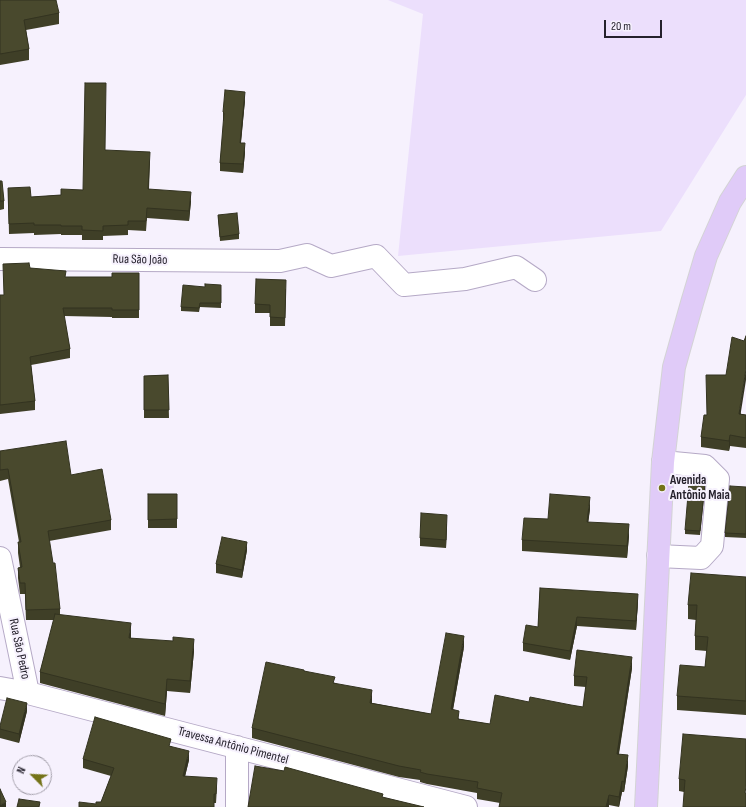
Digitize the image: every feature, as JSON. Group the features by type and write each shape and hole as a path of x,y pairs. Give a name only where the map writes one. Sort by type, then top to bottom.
{"main road":[{"path":"646,807 663,462 674,368 706,256 730,202 746,177"}],"street":[{"name":"Rua São João","path":"0,258 280,261 307,255 331,266 376,256 404,285 465,279 516,267 535,280"},
{"path":"658,556 701,558 712,546 718,479 705,466 663,462"},
{"name":"Rua São Pedro","path":"0,558 28,693"},
{"name":"Travessa Antônio Pimentel","path":"0,688 28,693 466,807"},
{"path":"237,747 237,807"}],"shaded area":[{"path":"388,0 746,0 746,95 661,231 398,256 423,14"}],"building":[{"path":"0,0 56,0 59,13 24,20 29,49 0,54"},
{"path":"85,83 106,83 105,150 150,152 148,189 191,192 189,211 147,208 146,221 128,221 128,225 103,226 103,231 82,230 82,226 34,225 34,223 9,224 8,188 30,187 31,197 61,195 61,189 83,190"},
{"path":"225,90 245,92 240,143 245,143 243,164 220,163"},
{"path":"0,181 2,181 4,201 0,201"},
{"path":"237,213 239,234 220,237 218,215"},
{"path":"29,263 30,268 66,271 65,277 112,277 112,273 139,273 139,310 112,310 112,308 63,308 70,349 30,357 35,401 0,405 0,295 4,295 3,264"},
{"path":"256,279 286,280 285,318 270,317 270,305 255,304"},
{"path":"205,284 221,285 221,303 200,303 199,308 181,307 183,285 205,287"},
{"path":"746,336 746,369 739,414 746,415 746,438 730,435 729,441 701,437 704,415 707,415 706,375 726,375 732,337 744,341"},
{"path":"168,375 169,410 144,410 144,376"},
{"path":"66,441 71,475 102,469 111,520 48,531 53,563 55,563 60,609 26,610 25,583 20,583 18,568 22,567 18,542 21,542 8,469 0,470 0,451"},
{"path":"689,483 705,484 700,531 685,530"},
{"path":"730,486 746,487 746,534 725,533"},
{"path":"148,494 177,494 177,519 148,520"},
{"path":"550,494 590,497 587,522 629,524 627,546 522,540 524,518 548,519"},
{"path":"421,513 447,515 446,540 420,538"},
{"path":"222,537 247,542 242,570 216,564"},
{"path":"691,573 746,577 746,701 677,696 680,665 705,667 708,637 695,636 697,605 688,605"},
{"path":"540,588 638,594 636,621 577,617 570,651 523,643 526,625 538,627"},
{"path":"55,614 131,623 129,638 173,641 173,637 194,639 190,681 167,679 165,704 40,672"},
{"path":"446,633 464,636 451,709 459,711 458,719 490,724 495,695 529,702 530,697 583,707 587,677 574,676 577,650 632,657 617,754 628,755 624,782 622,781 619,797 609,795 606,807 499,807 502,793 477,788 478,782 427,774 420,772 421,770 399,766 252,728 266,662 335,677 333,683 372,690 370,703 431,714"},
{"path":"7,698 27,703 19,734 0,729"},
{"path":"95,717 171,739 169,746 189,751 183,776 217,778 216,794 214,794 214,807 79,807 79,802 96,804 96,802 101,802 114,768 83,759"},
{"path":"683,734 746,739 746,807 683,807 685,780 679,779"},
{"path":"255,766 284,771 285,767 383,794 382,797 424,807 248,807"},
{"path":"0,789 6,802 0,805"},
{"path":"19,799 40,802 39,807 17,807"}],"place":[{"name":"Avenida Antônio Maia","path":"662,488"}]}
